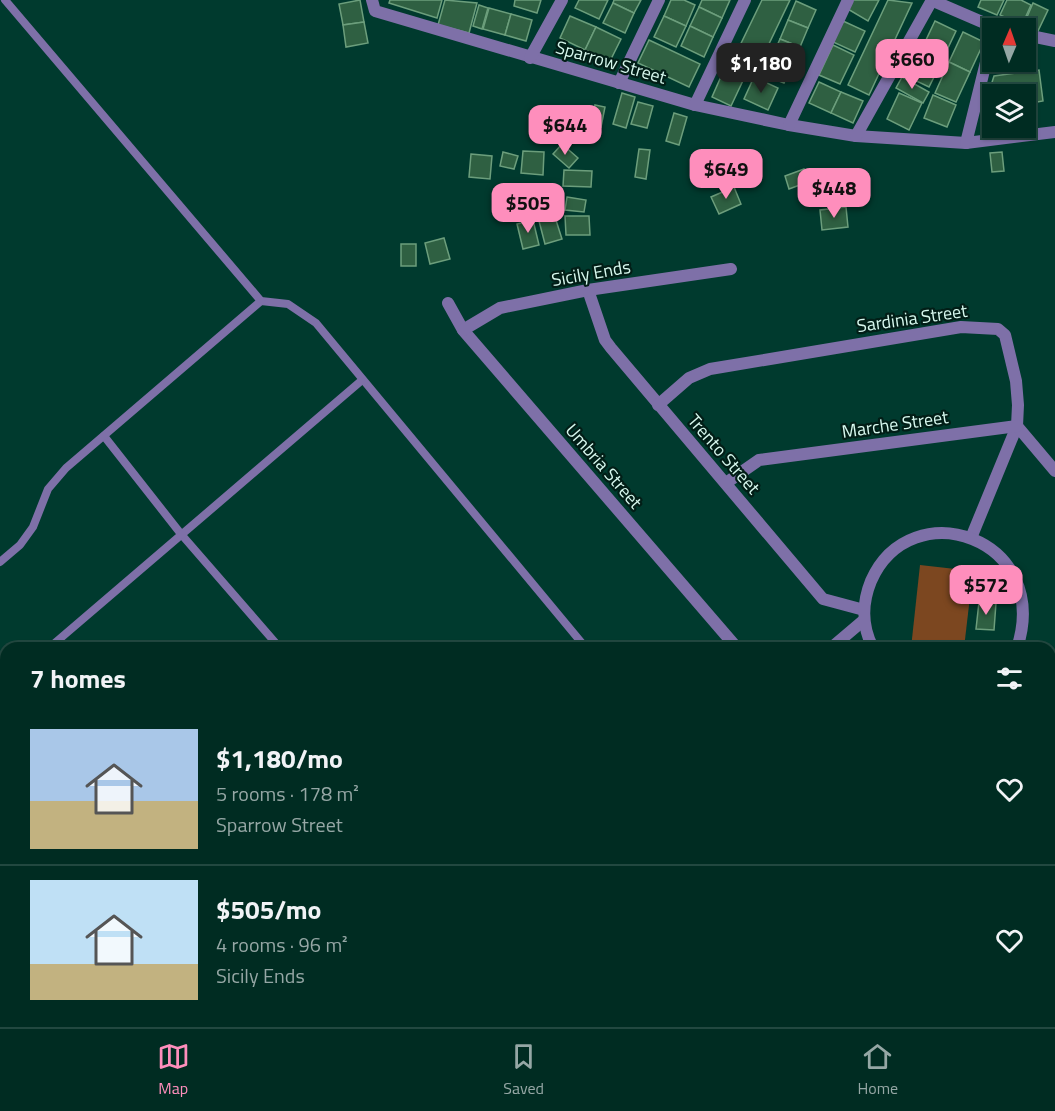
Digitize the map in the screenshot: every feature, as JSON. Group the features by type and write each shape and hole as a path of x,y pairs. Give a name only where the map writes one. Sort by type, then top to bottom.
{"street":[{"path":"530,58 562,0"},
{"path":"619,82 659,0"},
{"path":"695,105 745,0"},
{"path":"789,125 848,0"},
{"path":"856,136 931,0 982,22"},
{"name":"Sparrow Street","path":"374,6 530,58 695,105 789,125 856,136 966,142 1055,132"},
{"path":"1036,37 1055,41"},
{"path":"966,142 984,72"},
{"name":"Sicily Ends","path":"463,330 500,308 588,290 731,269"},
{"name":"Trento Street","path":"588,290 605,340 658,405 823,599 864,615"},
{"name":"Umbria Street","path":"448,303 463,330 732,642"},
{"name":"Sardinia Street","path":"658,405 700,371 974,327 999,329 1005,334 1017,381 1017,426 971,538"},
{"path":"1017,426 1055,471"},
{"name":"Marche Street","path":"726,483 759,460 1017,426"},
{"path":"871,642 864,615 867,592 874,575 885,559 899,547 916,538 934,534 953,534 971,538 1008,564 1019,583 1024,605 1024,627 1019,642"},
{"path":"837,642 864,615"}],"lane":[{"path":"5,0 261,301 288,304 316,323 581,642"},
{"path":"0,562 20,545 33,527 48,489 66,468 261,301"},
{"path":"56,642 362,381"},
{"path":"104,436 181,534 275,642"}],"shaded area":[{"path":"920,565 973,571 965,642 912,642"}],"building":[{"path":"360,0 364,22 343,25 339,4"},
{"path":"390,0 442,0 437,18 389,3"},
{"path":"445,0 477,3 469,33 438,25"},
{"path":"515,0 541,0 537,13 514,6"},
{"path":"579,0 608,0 599,19 575,8"},
{"path":"614,0 641,0 634,13 613,3"},
{"path":"671,0 684,0 695,5 686,26 664,16"},
{"path":"702,0 730,0 722,18 699,7"},
{"path":"762,0 790,0 755,73 732,62"},
{"path":"851,0 879,0 868,21 846,8"},
{"path":"888,0 912,3 869,95 848,85"},
{"path":"981,0 1004,0 997,15 978,7"},
{"path":"1007,0 1021,0 1031,5 1025,18 1007,18 1000,15"},
{"path":"796,1 816,10 808,28 788,20"},
{"path":"613,3 634,13 625,33 603,23"},
{"path":"1033,3 1048,10 1038,31 1036,30 1036,18 1027,18"},
{"path":"479,5 488,8 482,29 473,26"},
{"path":"699,7 722,18 713,37 690,26"},
{"path":"489,8 511,14 505,35 483,29"},
{"path":"511,14 532,20 526,41 505,35"},
{"path":"570,16 596,27 585,50 560,38"},
{"path":"664,16 686,26 676,47 654,37"},
{"path":"788,20 808,28 800,47 780,39"},
{"path":"843,21 865,31 855,52 833,42"},
{"path":"935,21 956,31 947,50 926,40"},
{"path":"364,22 368,43 346,47 343,25"},
{"path":"690,26 713,37 704,57 681,46"},
{"path":"596,27 621,39 610,61 585,50"},
{"path":"963,32 982,41 982,46 970,72 949,62"},
{"path":"780,39 800,47 792,65 772,57"},
{"path":"649,40 700,64 689,87 638,63"},
{"path":"926,40 947,50 938,69 917,58"},
{"path":"833,45 854,55 840,84 819,75"},
{"path":"772,57 792,65 784,83 764,75"},
{"path":"917,58 938,69 929,87 908,77"},
{"path":"949,62 970,72 956,102 935,93"},
{"path":"727,63 747,72 731,106 712,97"},
{"path":"1039,70 1043,101 1036,102 1036,84 991,84 994,76"},
{"path":"754,77 778,88 768,110 744,99"},
{"path":"902,77 929,92 923,103 896,88"},
{"path":"819,82 841,92 831,113 809,103"},
{"path":"841,92 863,101 853,123 831,113"},
{"path":"622,93 635,97 626,128 613,124"},
{"path":"899,93 922,103 909,130 887,119"},
{"path":"933,95 956,105 947,127 924,118"},
{"path":"638,102 653,106 647,128 631,124"},
{"path":"595,105 605,107 601,127 591,125"},
{"path":"674,113 687,117 679,145 666,141"},
{"path":"562,144 578,158 569,168 553,154"},
{"path":"639,149 650,150 646,179 635,177"},
{"path":"523,151 544,152 543,175 521,173"},
{"path":"503,152 518,156 514,169 500,166"},
{"path":"1002,152 1004,171 992,172 990,153"},
{"path":"471,154 492,156 490,179 469,177"},
{"path":"804,169 808,182 789,189 785,176"},
{"path":"564,170 592,171 591,187 563,186"},
{"path":"734,187 741,204 719,214 711,197"},
{"path":"567,197 586,200 584,212 565,210"},
{"path":"846,207 848,227 822,230 820,210"},
{"path":"565,216 589,216 590,235 566,235"},
{"path":"555,217 562,239 545,244 539,221"},
{"path":"533,220 539,245 523,249 517,224"},
{"path":"444,238 450,259 430,264 425,243"},
{"path":"401,244 416,244 416,266 401,266"},
{"path":"979,602 996,603 994,630 976,629"}]}
